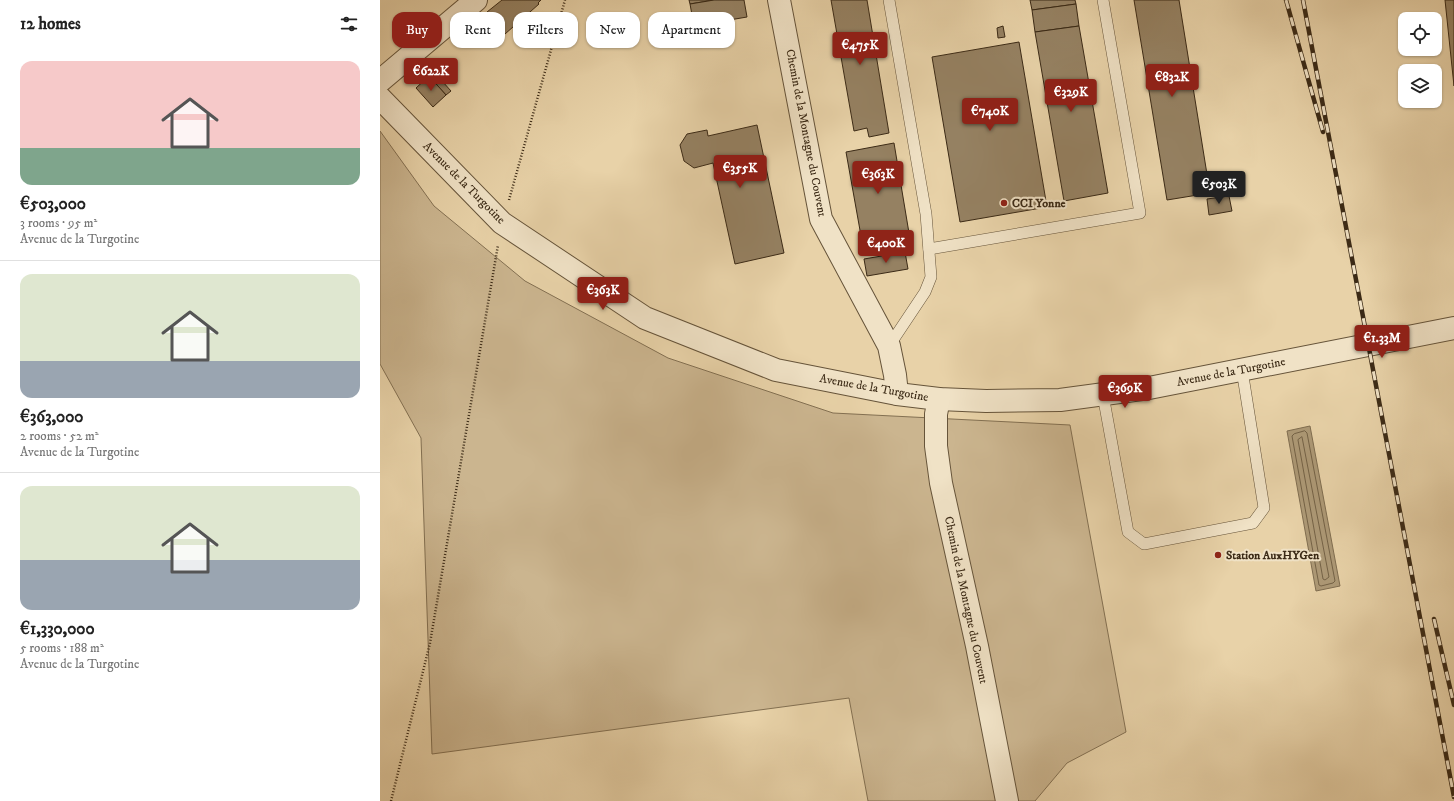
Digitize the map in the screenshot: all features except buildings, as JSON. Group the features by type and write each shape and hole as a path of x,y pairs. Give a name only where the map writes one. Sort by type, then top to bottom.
{"street":[{"path":"380,81 476,0"},
{"name":"Chemin de la Montagne du Couvent","path":"779,0 821,219 889,346 897,394"},
{"name":"Avenue de la Turgotine","path":"380,98 502,222 644,318 776,370 897,394 939,399 1019,402 1103,395 1149,388 1454,328"},
{"name":"Chemin de la Montagne du Couvent","path":"939,399 936,414 936,446 940,476 977,646 1007,801"}],"lane":[{"path":"889,0 926,214 931,277 925,292 889,346"},
{"path":"929,249 1140,213 1103,0"},
{"path":"1103,395 1128,532 1144,544 1253,523 1264,508 1242,370"}],"path":[{"path":"391,801 430,643 502,222 565,0"}],"shaded area":[{"path":"380,131 434,206 525,281 668,358 833,413 1070,425 1126,732 1067,763 1035,801 868,801 849,698 432,754 421,438 380,364"}],"water":[{"path":"1310,426 1340,586 1316,591 1287,431"}],"railway":[{"path":"1286,0 1323,132"},
{"path":"1303,0 1454,797"},
{"path":"1434,619 1454,705"}],"place":[{"name":"CCI Yonne","path":"1004,203"},
{"name":"Station AuxHYGen","path":"1218,555"}]}
